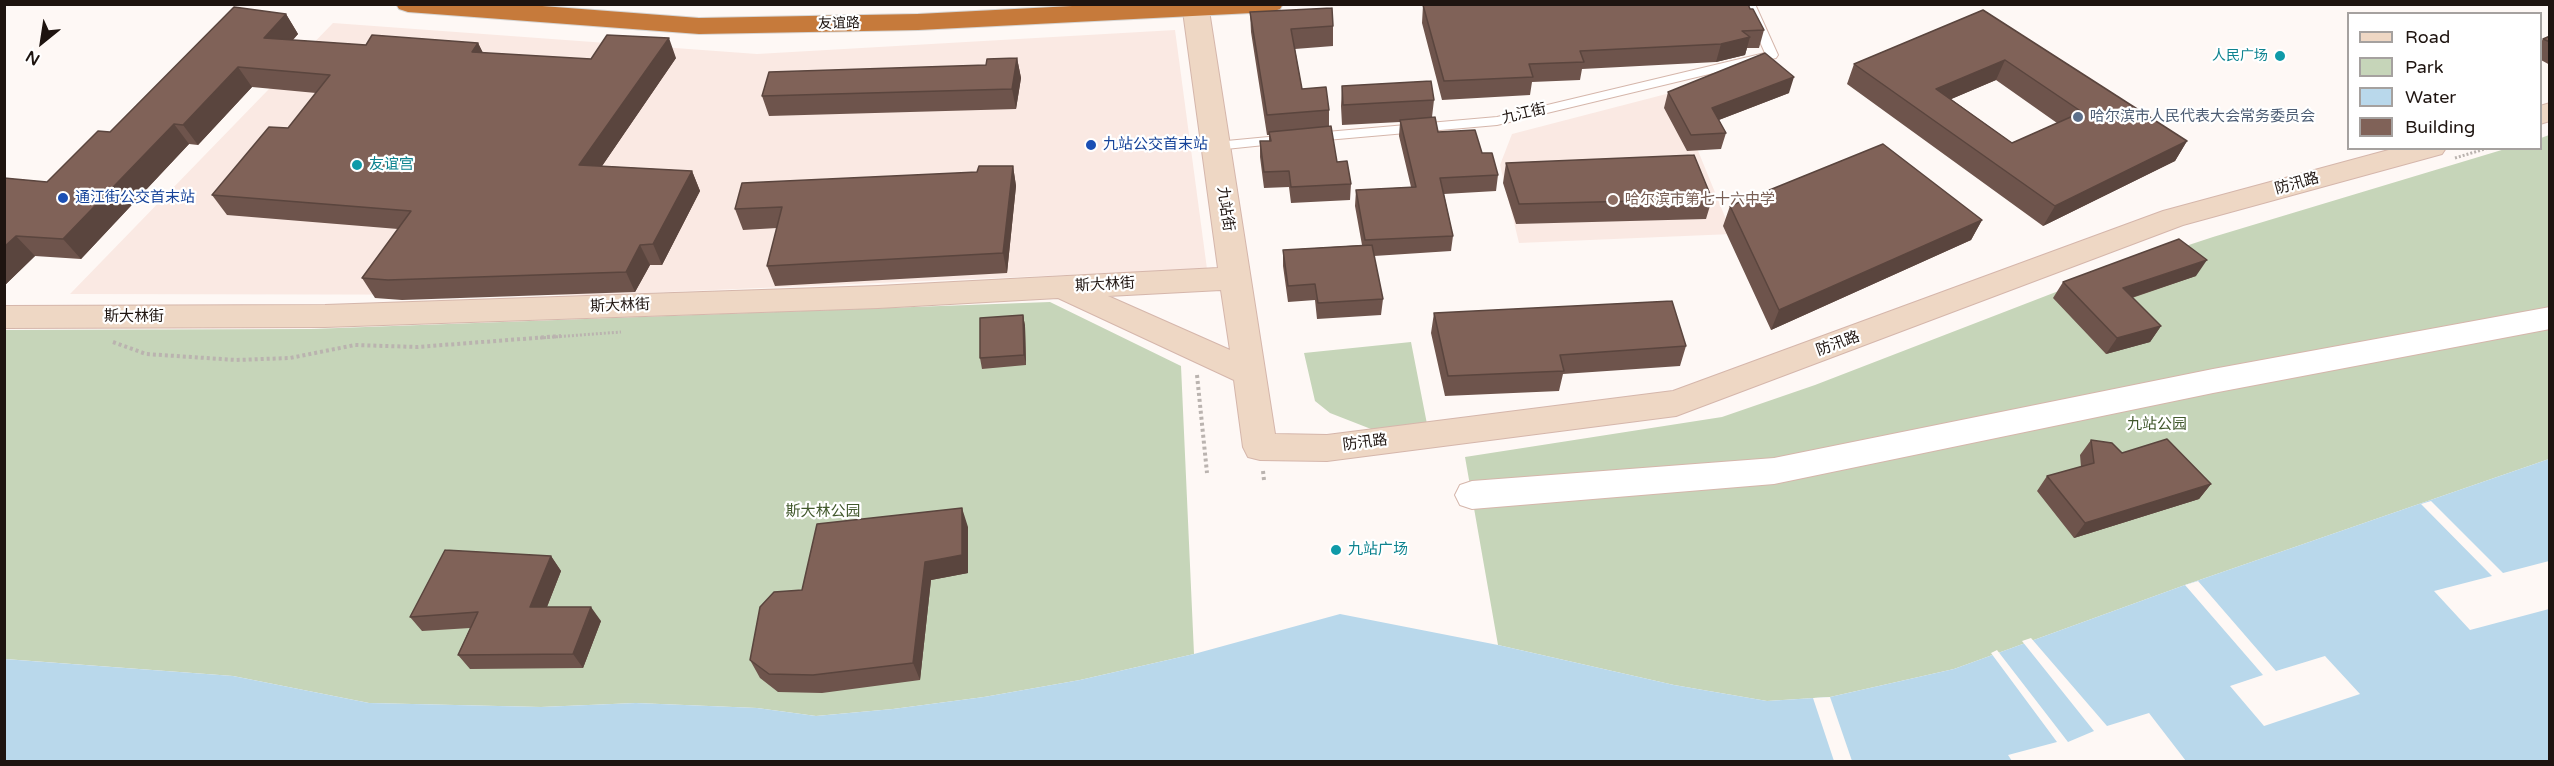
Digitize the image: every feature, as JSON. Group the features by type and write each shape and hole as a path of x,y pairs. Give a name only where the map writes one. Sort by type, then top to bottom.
{"highway":[{"name":"友谊路","path":"408,4 491,8 699,26 918,22 1270,4"}],"street":[{"name":"九站街","path":"1196,7 1255,413"},
{"name":"防汛路","path":"1255,413 1260,447 1327,448 1676,403 2173,218 2425,150"},
{"name":"斯大林街","path":"4,317 325,316 878,297 1235,278"},
{"path":"1060,288 1249,373"},
{"path":"1472,495 1774,471 2213,381 2550,318"}],"lane":[{"name":"九江街","path":"1216,146 1497,121 1772,55 1749,4"}],"path":[{"path":"106,339 146,354 236,360 290,358 355,345 417,347 629,332"},
{"path":"1196,371 1207,473"}],"shaded area":[{"path":"333,23 757,54 1175,30 1207,269 596,295 70,294"},
{"name":"哈尔滨市第七十六中学","path":"1674,92 1732,234 1519,243 1500,165 1512,134"}],"green space":[{"name":"九站公园","path":"2549,135 2549,459 2185,585 1954,669 1830,697 1767,701 1674,685 1498,645 1465,457 1722,417 1815,385 2113,270 2213,237 2502,150 2542,150 2542,138"},
{"name":"斯大林公园","path":"1050,302 1181,366 1194,654 1080,680 984,697 816,716 757,708 636,703 541,707 369,703 233,676 5,659 4,330 311,329"},
{"path":"1411,342 1427,424 1371,429 1330,413 1315,401 1304,353"}],"water":[{"path":"2549,459 2549,761 5,762 4,659 233,676 369,703 541,707 636,703 757,708 816,716 984,697 1080,680 1194,654 1340,614 1498,645 1674,685 1767,701 1830,697 1954,669 2185,585"}],"pier":[{"path":"2431,501 2503,573 2549,561 2549,609 2470,630 2434,591 2492,576 2421,504"},
{"path":"2198,581 2276,671 2325,656 2360,694 2264,726 2230,686 2263,675 2185,585"},
{"path":"2031,638 2107,726 2149,713 2186,761 2012,761 2008,755 2057,742 1991,653 1997,650 2068,742 2094,731 2022,641"},
{"path":"1830,697 1852,761 1834,761 1813,698"}],"building":[{"path":"1748,4 1764,30 1742,31 1750,37 1721,44 1580,51 1584,62 1529,64 1533,77 1444,81 1423,5"},
{"name":"友谊宫","path":"234,7 286,14 264,38 366,45 372,35 478,43 472,52 591,59 607,35 669,38 579,165 692,171 653,244 640,245 626,272 388,280 362,278 411,211 212,195 269,127 288,128 330,75 238,67 183,125 174,124 63,239 16,236 4,247 4,178 47,182 98,131 110,132"},
{"path":"1332,8 1333,26 1291,29 1302,89 1326,87 1329,110 1267,115 1250,12"},
{"path":"1983,10 2187,141 2055,206 1854,64","holes":["2005,60 2082,112 2012,143 1936,89"]},
{"path":"1765,53 1794,77 1712,108 1726,133 1691,135 1668,92"},
{"path":"1017,58 1012,89 762,96 769,72 986,65 987,59"},
{"path":"1431,81 1434,100 1343,105 1342,86"},
{"path":"1435,117 1438,132 1475,130 1482,153 1492,153 1498,175 1440,178 1453,236 1365,240 1356,190 1416,187 1400,120"},
{"path":"1331,126 1337,162 1347,161 1351,184 1291,187 1289,171 1264,172 1260,141 1271,141 1269,132"},
{"path":"1883,144 1982,220 1779,310 1730,206"},
{"path":"1694,155 1712,199 1519,204 1506,163"},
{"path":"979,166 1013,166 1003,253 767,266 782,207 735,209 742,183 977,172"},
{"path":"2179,239 2207,260 2123,288 2161,326 2117,338 2063,282"},
{"path":"1372,245 1383,299 1318,303 1315,284 1288,286 1283,250"},
{"path":"1672,301 1686,346 1560,355 1564,371 1448,376 1434,313"},
{"path":"1023,315 1024,355 980,358 980,318"},
{"path":"2167,439 2211,484 2085,523 2047,476 2094,463 2091,440 2112,443 2122,453"},
{"path":"962,508 962,555 925,562 913,663 813,675 769,674 750,660 760,607 774,592 802,590 817,524"},
{"path":"445,550 551,556 530,607 591,607 573,654 458,655 478,612 410,617"}],"place":[{"name":"人民广场","path":"2280,56"},
{"name":"哈尔滨市人民代表大会常务委员会","path":"2078,117"},
{"name":"九站公交首末站","path":"1091,145"},
{"name":"友谊宫","path":"357,165"},
{"name":"通江街公交首末站","path":"63,198"},
{"name":"哈尔滨市第七十六中学","path":"1613,200"},
{"name":"九站广场","path":"1336,550"}]}
